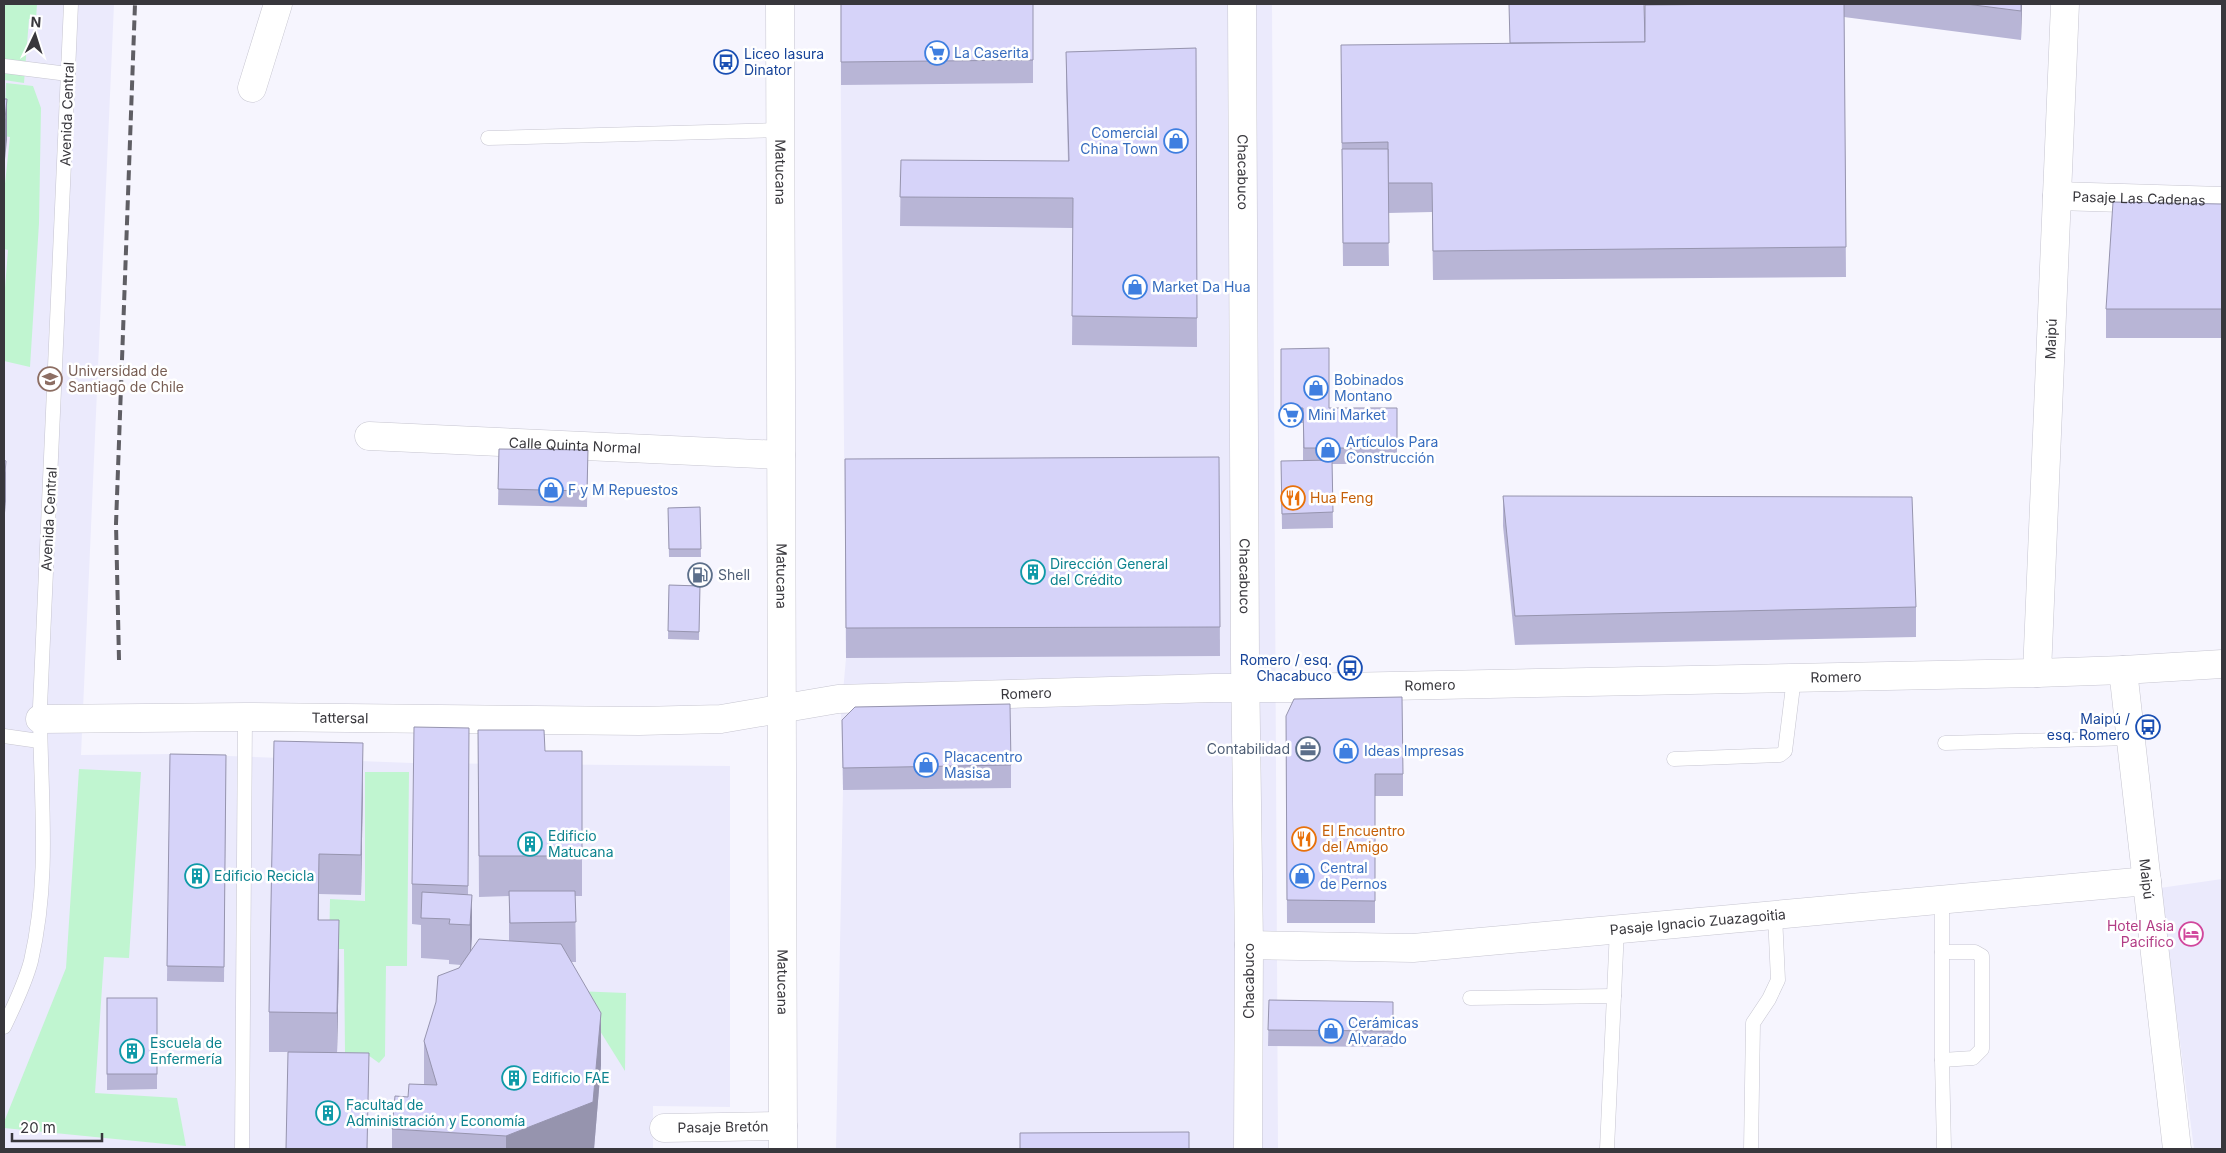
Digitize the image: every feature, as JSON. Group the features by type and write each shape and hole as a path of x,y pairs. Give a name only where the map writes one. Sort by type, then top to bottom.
{"street":[{"path":"252,88 278,4"},
{"name":"Matucana","path":"780,4 783,1138"},
{"name":"Chacabuco","path":"1242,4 1249,945 1248,1149"},
{"name":"Maipú","path":"2037,674 2065,4"},
{"name":"Pasaje Las Cadenas","path":"2057,196 2222,201"},
{"name":"Calle Quinta Normal","path":"369,436 780,455"},
{"name":"Romero","path":"639,721 721,719 838,699 1246,688 2037,674 2222,664"},
{"name":"Maipú","path":"2123,670 2177,1149"},
{"name":"Tattersal","path":"40,730 245,717 639,721"},
{"name":"Pasaje Ignacio Zuazagoitia","path":"1249,945 1413,948 2147,881"},
{"name":"Pasaje Bretón","path":"664,1128 783,1138"}],"lane":[{"name":"Avenida Central","path":"4,1027 21,992 30,962 40,913 43,886 44,840 40,730 71,4"},
{"path":"4,66 68,74"},
{"path":"488,138 781,130"},
{"path":"1674,759 1780,754 1785,751 1794,678"},
{"path":"242,1149 245,717"},
{"path":"4,736 40,730"},
{"path":"1945,743 2131,738"},
{"path":"1942,900 1944,1149"},
{"path":"1751,1149 1753,1023 1778,980 1775,915"},
{"path":"1607,1149 1617,929"},
{"path":"1942,952 1975,952 1982,956 1982,1049 1973,1058 1942,1060"},
{"path":"1470,998 1614,996"}],"shaded area":[{"name":"Universidad de Santiago de Chile","path":"4,4 114,4 81,755 174,754 412,763 730,766 730,1107 653,1106 653,1149 4,1149"},
{"path":"840,4 1272,4 1278,1149 836,1149 843,790 841,715 846,658"},
{"path":"2222,879 2222,1149 2194,1149 2160,888"}],"green space":[{"path":"4,4 37,4 36,19 29,19 24,83 4,80"},
{"path":"6,83 33,86 41,108 39,223 30,367 4,361 4,301 8,250 4,249 4,193 10,137 4,136"},
{"path":"79,769 141,772 129,958 104,957 95,1093 177,1098 186,1146 4,1128 4,1122 66,968"},
{"path":"365,772 409,772 407,966 386,966 385,1056 379,1063 368,1055 345,1053 344,949 329,949 330,899 365,901"},
{"path":"575,991 626,993 625,1071"}],"building":[{"name":"La Caserita","path":"841,4 1033,4 1033,60 841,62"},
{"path":"1509,4 1644,4 1645,42 1510,43"},
{"path":"1844,4 1846,247 1433,251 1432,183 1388,183 1388,142 1342,143 1341,45 1645,42 1645,5"},
{"path":"1966,4 2021,4 2021,11"},
{"path":"1196,48 1197,318 1072,316 1073,198 900,197 901,160 1069,161 1066,52"},
{"path":"4,99 7,99 4,129"},
{"path":"1342,149 1388,149 1389,243 1343,243"},
{"path":"2113,202 2222,204 2222,309 2106,309"},
{"path":"1329,348 1329,408 1397,408 1397,448 1304,448 1303,408 1281,408 1281,349"},
{"path":"499,449 588,450 587,491 498,489"},
{"name":"Dirección General del Crédito","path":"1219,457 1220,627 846,628 845,459"},
{"path":"4,460 6,461 4,485"},
{"path":"1332,460 1333,512 1282,514 1281,461"},
{"path":"1503,496 1912,497 1916,607 1515,616"},
{"path":"700,507 701,549 669,549 668,508"},
{"path":"669,585 700,586 699,632 668,631"},
{"path":"1402,697 1403,774 1375,774 1375,901 1287,900 1286,716 1294,699"},
{"name":"Placacentro Masisa","path":"1010,704 1011,765 843,768 842,720 855,707"},
{"path":"414,727 469,728 468,886 412,884"},
{"name":"Edificio Matucana","path":"478,730 544,730 545,751 582,751 582,856 479,856"},
{"path":"274,741 363,743 361,855 319,854 318,920 339,920 337,1013 269,1012"},
{"name":"Edificio Recicla","path":"170,754 226,755 224,967 167,966"},
{"path":"509,891 575,891 576,922 510,923"},
{"path":"422,892 472,895 470,925 449,924 450,919 421,918"},
{"name":"Edificio FAE","path":"479,939 561,944 601,1013 593,1102 506,1136 392,1129 395,1096 408,1097 409,1084 437,1085 424,1041 436,1002 438,976 459,968"},
{"name":"Escuela de Enfermería","path":"107,998 157,998 157,1074 107,1074"},
{"path":"1269,1000 1393,1002 1393,1031 1268,1030"},
{"name":"Facultad de Administración y Economía","path":"288,1052 369,1053 367,1149 286,1149"},
{"path":"1189,1132 1189,1149 1020,1149 1020,1133"}],"railway":[{"path":"119,660 116,524 135,4"}],"place":[{"name":"La Caserita","path":"937,53"},
{"name":"Liceo Iasura Dinator","path":"726,62"},
{"name":"Comercial China Town","path":"1176,141"},
{"name":"Market Da Hua","path":"1135,287"},
{"name":"Universidad de Santiago de Chile","path":"50,379"},
{"name":"Bobinados Montano","path":"1316,388"},
{"name":"Mini Market","path":"1291,415"},
{"name":"Artículos Para Construcción","path":"1328,450"},
{"name":"F y M Repuestos","path":"551,490"},
{"name":"Hua Feng","path":"1293,498"},
{"name":"Dirección General del Crédito","path":"1033,572"},
{"name":"Shell","path":"700,575"},
{"name":"Romero / esq. Chacabuco","path":"1350,668"},
{"name":"Maipú / esq. Romero","path":"2148,727"},
{"name":"Contabilidad","path":"1308,749"},
{"name":"Ideas Impresas","path":"1346,751"},
{"name":"Placacentro Masisa","path":"926,765"},
{"name":"El Encuentro del Amigo","path":"1304,839"},
{"name":"Edificio Matucana","path":"530,844"},
{"name":"Edificio Recicla","path":"197,876"},
{"name":"Central de Pernos","path":"1302,876"},
{"name":"Hotel Asia Pacifico","path":"2191,934"},
{"name":"Cerámicas Alvarado","path":"1331,1031"},
{"name":"Escuela de Enfermería","path":"132,1051"},
{"name":"Edificio FAE","path":"514,1078"},
{"name":"Facultad de Administración y Economía","path":"328,1113"}]}
